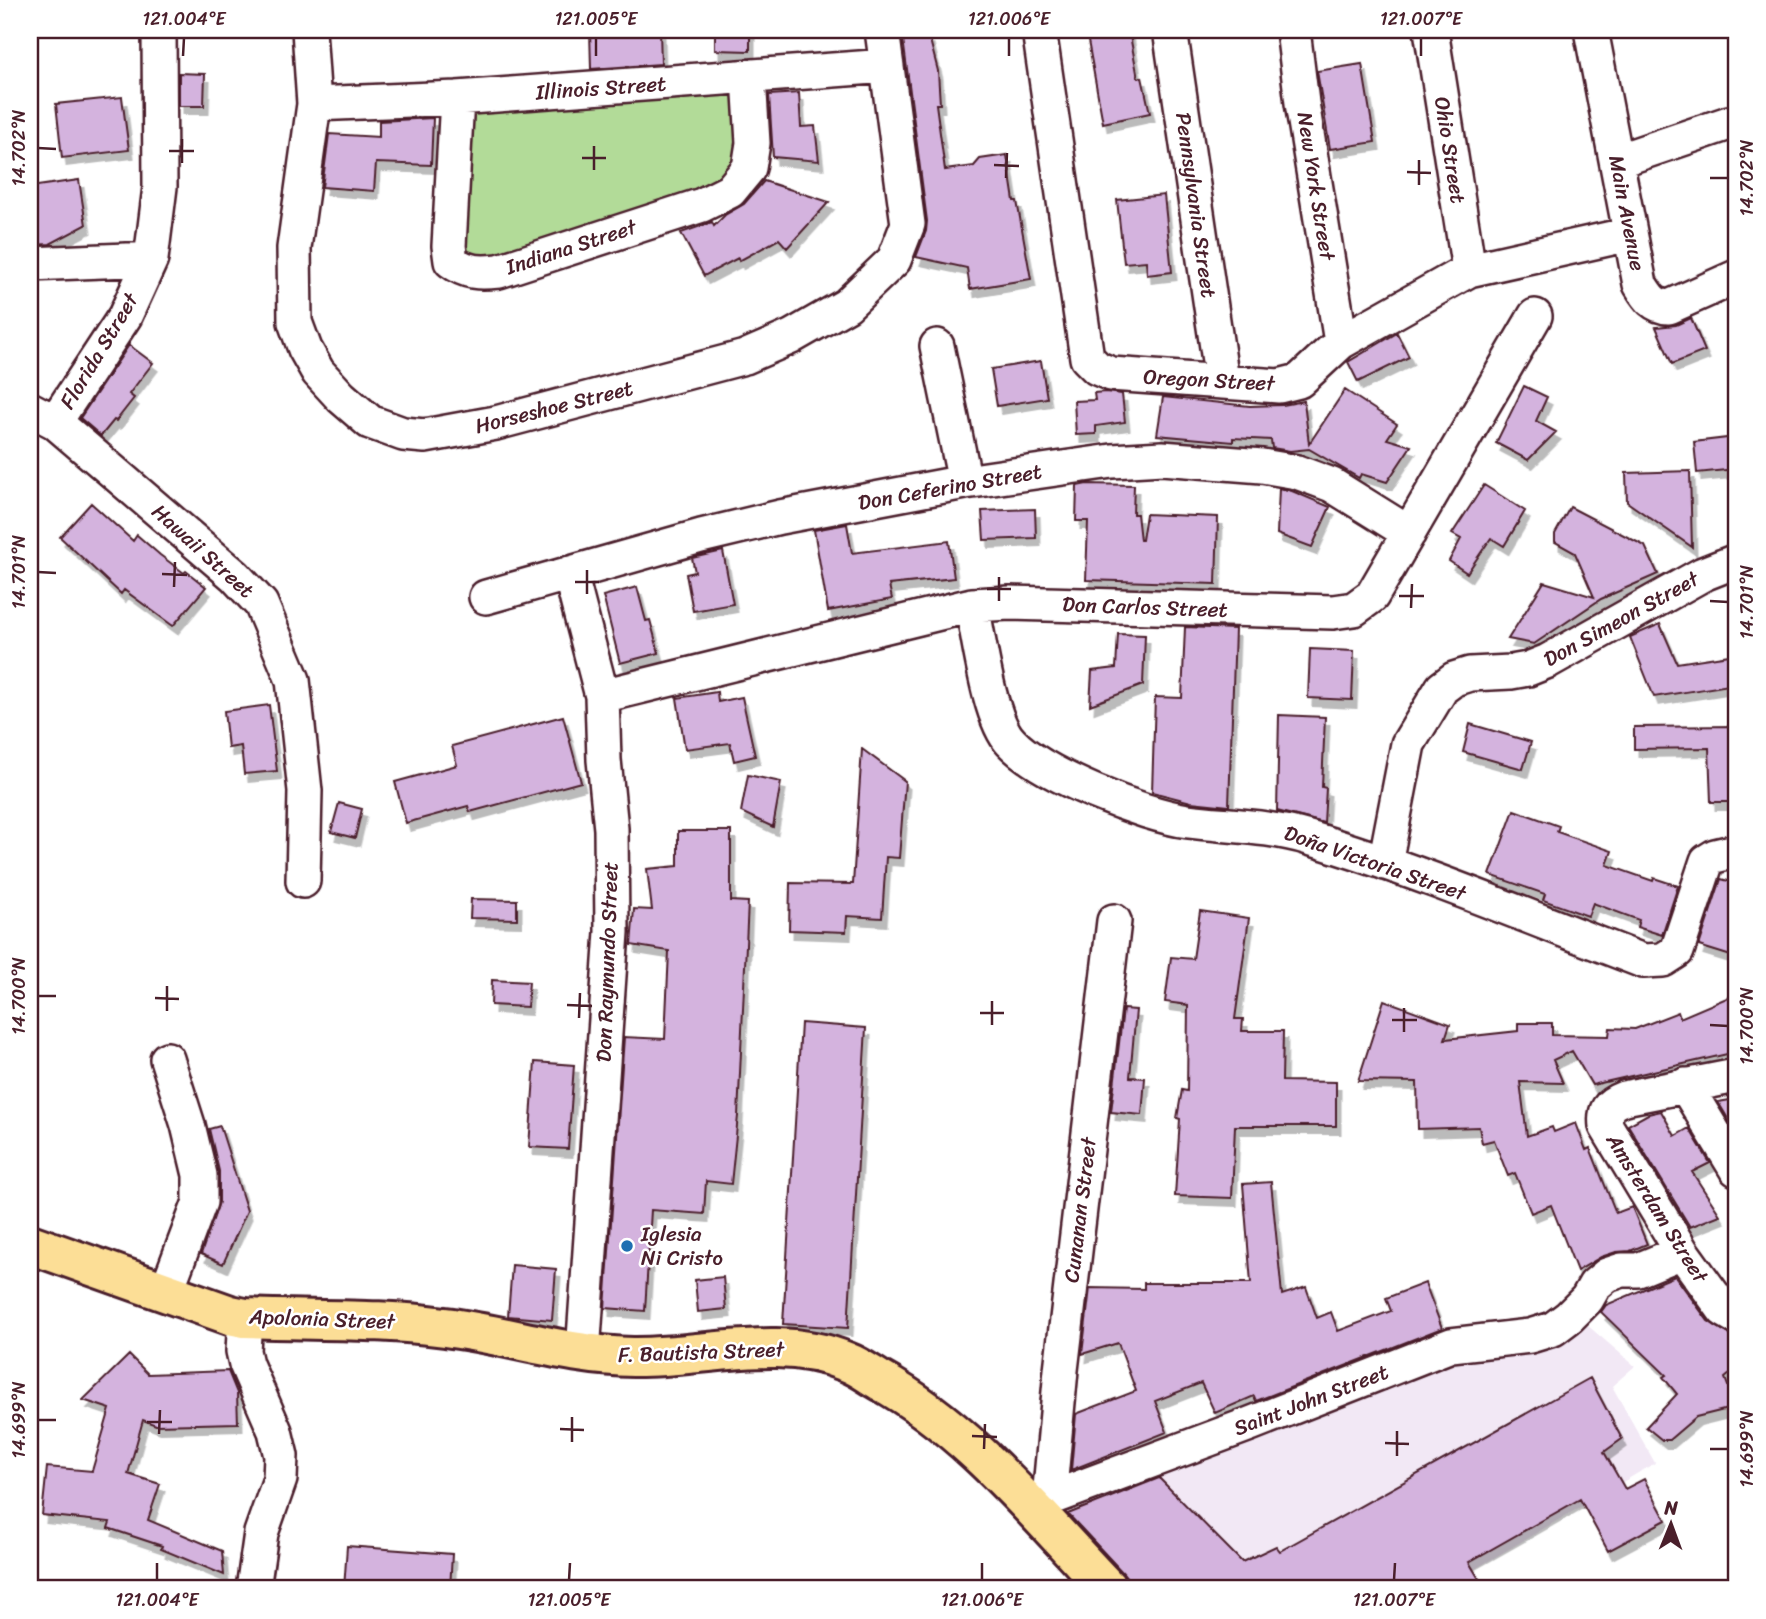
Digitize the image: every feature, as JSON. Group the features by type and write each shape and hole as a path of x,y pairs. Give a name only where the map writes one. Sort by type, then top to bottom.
{"main road":[{"name":"Apolonia Street","path":"30,1244 245,1318 394,1321 449,1327 583,1353"},
{"name":"F. Bautista Street","path":"583,1353 633,1357 783,1348 815,1352 848,1362 900,1391 939,1418 1043,1507 1108,1589"}],"street":[{"name":"Florida Street","path":"43,416 125,316 151,259 160,187 159,30"},
{"name":"Horseshoe Street","path":"309,30 314,104 294,248 295,322 304,349 318,372 370,422 403,434 425,436 496,424 745,357 791,337 847,304 894,260 908,224 882,30"},
{"name":"Oregon Street","path":"1039,30 1087,358 1097,368 1111,373 1279,386 1299,381 1341,342 1469,270 1630,234"},
{"name":"Pennsylvania Street","path":"1170,30 1222,381"},
{"name":"New York Street","path":"1293,30 1302,103 1341,342"},
{"name":"Ohio Street","path":"1431,30 1469,270"},
{"name":"Main Avenue","path":"1591,30 1640,284 1649,299 1659,306 1669,307 1736,277"},
{"name":"Illinois Street","path":"314,104 457,98 887,66"},
{"name":"Indiana Street","path":"457,98 449,246 451,261 462,269 477,273 499,271 690,209 730,191 749,168 753,143 749,77"},
{"path":"1617,161 1729,123"},
{"path":"30,264 151,259"},
{"name":"Don Carlos Street","path":"602,696 972,605 1010,603 1343,612 1363,604 1372,596 1535,316"},
{"path":"937,346 965,482"},
{"name":"Hawaii Street","path":"43,416 235,576 261,604 293,680 305,791 303,881"},
{"name":"Don Ceferino Street","path":"486,597 701,536 780,517 965,482 1112,461 1162,458 1262,466 1297,472 1332,485 1409,533"},
{"name":"Don Simeon Street","path":"1385,863 1408,744 1442,688 1454,679 1470,674 1511,672 1548,661 1703,574 1736,561"},
{"name":"Don Raymundo Street","path":"570,573 602,696 604,760 611,828 612,932 583,1353"},
{"name":"Doña Victoria Street","path":"972,605 991,695 1008,740 1026,756 1050,770 1145,812 1189,821 1280,830 1385,863 1643,961 1663,960 1677,951 1707,861 1714,856 1736,851"},
{"name":"Cunanan Street","path":"1043,1507 1114,921"},
{"path":"166,1292 200,1202 200,1175 167,1059"},
{"path":"1736,1076 1685,1085 1736,1169"},
{"name":"Amsterdam Street","path":"1685,1085 1611,1102 1604,1113 1606,1126 1682,1252 1730,1313"},
{"name":"Saint John Street","path":"1043,1507 1451,1345 1530,1336 1553,1329 1587,1299 1595,1285 1607,1275 1622,1270 1638,1270 1682,1252"},
{"path":"245,1318 243,1351 246,1364 275,1431 281,1456 280,1479 261,1533 253,1589"}],"shaded area":[{"path":"1580,1319 1635,1366 1612,1386 1655,1463 1441,1589 1124,1589 1054,1516 1239,1434 1413,1370 1540,1349"}],"green space":[{"path":"745,82 750,141 700,201 467,264 452,244 462,102"}],"building":[{"path":"590,30 660,30 661,64 591,69"},
{"path":"715,30 750,30 750,51 715,50"},
{"path":"1086,30 1129,30 1138,78 1142,77 1150,113 1103,123"},
{"path":"929,36 938,71 940,104 936,104 945,170 974,166 980,159 1007,155 1031,279 970,289 967,268 916,257 927,221 903,39"},
{"path":"1362,64 1375,142 1330,149 1317,71"},
{"path":"179,73 205,74 204,106 179,106"},
{"path":"799,93 801,127 815,126 819,161 773,157 769,95"},
{"path":"122,97 129,150 62,158 56,104"},
{"path":"433,118 431,165 376,163 374,191 322,187 329,134 379,137 379,121"},
{"path":"79,180 86,225 50,244 30,245 30,187"},
{"path":"764,181 829,202 787,248 779,239 704,276 681,233 712,222 714,226 725,215 744,204"},
{"path":"1164,195 1172,272 1147,275 1146,261 1124,263 1117,200"},
{"path":"1691,318 1705,351 1672,364 1656,327 1676,325"},
{"path":"1397,333 1409,357 1358,382 1348,362"},
{"path":"129,345 153,363 129,394 134,398 101,436 80,418"},
{"path":"1041,361 1047,398 997,406 991,369"},
{"path":"1524,386 1547,397 1536,421 1556,432 1528,460 1496,443"},
{"path":"1345,390 1397,424 1387,439 1411,446 1387,482 1361,474 1359,478 1309,449 1290,451 1272,448 1271,440 1233,438 1233,442 1157,435 1163,397 1250,406 1304,401 1309,444"},
{"path":"1094,393 1122,394 1125,422 1096,426 1096,434 1076,435 1074,401 1095,400"},
{"path":"1736,437 1736,469 1697,473 1694,442"},
{"path":"1690,471 1692,547 1627,502 1626,473"},
{"path":"1134,485 1133,514 1137,514 1140,540 1146,514 1218,517 1216,584 1086,580 1088,521 1076,521 1077,486"},
{"path":"1484,485 1525,511 1504,546 1491,538 1467,573 1449,561 1461,539 1452,534"},
{"path":"1279,488 1330,507 1312,547 1277,534"},
{"path":"91,503 133,541 137,535 160,555 206,587 173,626 124,590 121,594 60,537"},
{"path":"1570,507 1645,546 1658,574 1601,599 1534,644 1508,639 1544,582 1594,597 1575,553 1555,542 1555,534"},
{"path":"1035,509 1036,538 984,540 982,511"},
{"path":"847,524 852,553 949,541 954,578 889,585 892,599 828,611 814,530"},
{"path":"723,551 733,604 693,611 686,574 695,572 692,558"},
{"path":"637,587 646,621 650,620 659,653 620,663 603,596"},
{"path":"1660,624 1677,663 1736,654 1736,684 1654,697 1630,637"},
{"path":"1185,627 1235,629 1229,806 1191,802 1152,792 1155,697 1182,698"},
{"path":"1118,634 1145,635 1143,685 1090,705 1092,671 1116,668"},
{"path":"1310,649 1354,651 1352,700 1308,698"},
{"path":"717,692 718,702 742,697 755,756 734,761 730,743 685,749 677,698"},
{"path":"269,705 277,771 244,774 241,746 228,748 224,711"},
{"path":"1279,715 1325,717 1322,787 1326,788 1324,823 1277,811"},
{"path":"563,716 581,782 470,812 468,806 406,823 395,782 457,765 452,746"},
{"path":"1470,724 1531,742 1523,769 1463,752"},
{"path":"1736,726 1736,802 1711,802 1709,748 1634,749 1634,727"},
{"path":"862,749 905,781 899,858 886,857 882,918 847,916 846,932 789,930 790,883 853,884"},
{"path":"748,775 781,782 773,827 741,812"},
{"path":"339,803 362,809 355,838 331,832"},
{"path":"1514,810 1559,826 1557,832 1612,851 1607,865 1653,881 1654,878 1678,886 1662,935 1637,927 1639,920 1593,903 1588,916 1543,900 1545,894 1490,875"},
{"path":"678,831 731,831 731,901 748,902 738,1116 731,1184 706,1181 704,1214 651,1210 645,1311 605,1308 624,1037 665,1039 669,951 631,945 634,909 652,910 647,869 678,866"},
{"path":"1721,879 1736,883 1736,939 1731,956 1699,946"},
{"path":"471,899 517,900 517,919 470,918"},
{"path":"1200,911 1249,918 1235,1019 1243,1019 1242,1031 1283,1031 1282,1081 1336,1082 1336,1126 1235,1126 1232,1198 1175,1196 1180,1119 1177,1118 1182,1090 1187,1091 1188,1005 1165,1002 1171,957 1193,959"},
{"path":"492,980 529,982 527,1007 491,1005"},
{"path":"1736,994 1736,1052 1592,1085 1572,1051 1553,1060 1563,1083 1520,1082 1527,1136 1552,1127 1554,1132 1576,1123 1586,1150 1590,1148 1616,1213 1632,1207 1647,1244 1630,1251 1601,1257 1577,1271 1551,1205 1531,1213 1515,1173 1508,1176 1494,1140 1482,1143 1479,1127 1418,1129 1417,1082 1358,1081 1384,1000 1450,1024 1445,1039 1518,1031 1518,1023 1552,1023 1552,1035 1609,1036 1610,1028 1635,1029 1678,1012 1680,1018"},
{"path":"1123,1009 1136,1010 1130,1077 1145,1078 1142,1115 1111,1112"},
{"path":"801,1023 866,1028 848,1328 783,1324"},
{"path":"535,1062 574,1065 568,1149 529,1147"},
{"path":"1736,1099 1736,1132 1718,1102"},
{"path":"1661,1111 1675,1136 1689,1128 1710,1163 1692,1172 1720,1215 1690,1227 1628,1125 1648,1114"},
{"path":"220,1126 247,1211 223,1264 201,1254 219,1202 219,1171 209,1129"},
{"path":"1271,1182 1282,1295 1306,1287 1317,1318 1331,1312 1338,1331 1391,1311 1386,1298 1425,1283 1442,1328 1256,1401 1254,1396 1215,1413 1201,1383 1155,1401 1167,1432 1071,1470 1076,1414 1136,1391 1118,1343 1082,1354 1090,1288 1144,1289 1144,1283 1251,1283 1243,1184"},
{"path":"512,1265 556,1269 552,1320 508,1316"},
{"path":"1675,1276 1708,1321 1729,1334 1736,1343 1736,1369 1725,1378 1736,1407 1696,1417 1669,1440 1662,1440 1646,1427 1677,1394 1663,1377 1666,1375 1601,1312 1606,1305"},
{"path":"723,1277 726,1309 698,1312 695,1280"},
{"path":"129,1355 148,1374 228,1371 237,1393 238,1423 156,1425 143,1420 128,1474 160,1484 148,1520 222,1551 224,1575 161,1549 162,1546 108,1528 110,1522 42,1515 47,1467 92,1471 110,1409 83,1400"},
{"path":"1590,1378 1622,1439 1604,1452 1625,1489 1644,1479 1666,1520 1608,1551 1580,1499 1469,1562 1485,1589 1135,1589 1068,1514 1159,1478 1242,1562 1276,1546 1280,1551"},
{"path":"347,1546 452,1554 450,1589 344,1589"}],"place":[{"name":"Iglesia Ni Cristo","path":"627,1246"}]}
